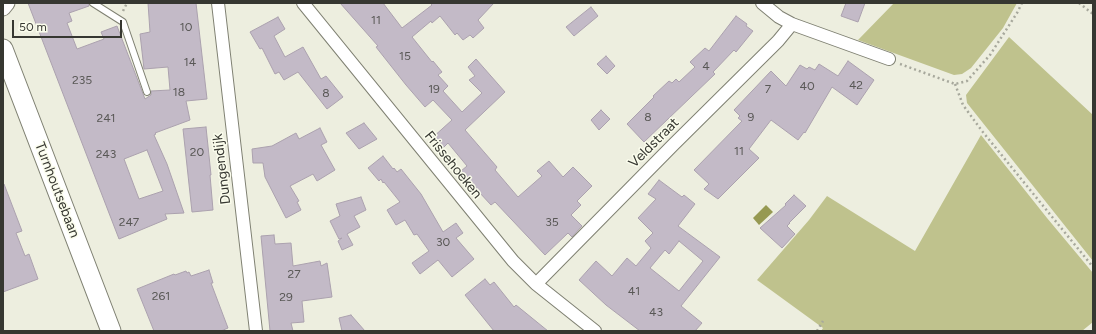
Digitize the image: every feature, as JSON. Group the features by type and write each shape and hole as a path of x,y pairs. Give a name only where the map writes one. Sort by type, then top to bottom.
{"main road":[{"name":"Turnhoutsebaan","path":"4,57 110,331"}],"street":[{"path":"3,8 7,3"},
{"name":"Dungendijk","path":"218,3 256,331"},
{"name":"Frissehoeken","path":"303,3 495,241 536,284 595,331"},
{"path":"762,3 779,17 792,24 888,59"},
{"name":"Veldstraat","path":"536,284 778,41 792,24"}],"lane":[{"path":"93,3 123,22 147,92"}],"path":[{"path":"888,59 955,84 967,80 990,55 1022,3"},
{"path":"1079,3 1093,14"},
{"path":"955,84 963,105 1093,266"},
{"path":"817,331 823,321"}],"shaded area":[{"path":"894,3 1017,3 1003,28 971,68 962,74 954,75 858,40"},
{"path":"1009,37 1093,115 1093,261 967,103 966,95"},
{"path":"981,135 1093,273 1093,322 1082,331 821,331 823,328 757,280 809,220 827,196 915,251"},
{"path":"766,205 773,212 759,225 753,218"}],"building":[{"path":"28,3 89,3 89,6 69,13 72,21 67,23 77,49 104,39 101,32 117,26 145,99 151,95 151,91 170,90 168,67 144,69 140,34 150,32 148,3 196,3 207,99 186,101 190,120 155,133 156,134 154,135 167,164 184,213 165,214 167,219 119,239","holes":["147,150 163,191 139,199 124,159"]},
{"path":"340,3 383,3 402,28 432,5 430,3 494,3 478,20 484,28 473,38 470,35 463,40 457,33 455,35 440,16 432,23 431,21 412,37 442,72 438,75 448,86 443,91 462,112 482,93 469,80 475,76 468,67 476,59 505,92 465,130 497,167 495,170 518,197 542,176 537,171 549,161 563,177 573,167 592,186 577,201 581,205 571,215 582,226 572,237 568,233 545,255 495,202 491,205 461,171 467,166 448,143 442,149 432,138 452,120 433,100 425,107 376,47 378,46"},
{"path":"846,3 865,3 858,22 841,16"},
{"path":"591,7 598,16 574,36 566,27"},
{"path":"736,16 747,24 746,26 753,31 736,52 734,50 713,72 715,74 644,142 627,124 669,81 672,83 676,79 679,82 695,67 690,62 705,48 709,51"},
{"path":"278,17 285,29 274,36 285,57 303,47 321,79 326,76 343,97 327,109 298,72 284,80 279,72 275,74 262,48 260,49 250,32"},
{"path":"606,56 615,66 607,74 597,64"},
{"path":"848,61 874,80 857,105 832,87 805,133 804,132 798,140 771,120 749,149 759,158 718,199 704,189 709,184 694,170 742,121 738,118 740,116 734,110 771,71 786,86 800,65 807,69 809,67 815,70 819,64 838,76"},
{"path":"601,110 610,119 599,130 591,120"},
{"path":"364,123 377,139 359,149 346,133"},
{"path":"206,127 213,210 192,212 183,129"},
{"path":"320,128 327,142 321,145 335,170 317,181 313,174 290,186 299,201 297,202 301,210 286,218 265,177 263,163 253,163 252,149 272,146 296,133 299,139"},
{"path":"383,156 397,172 401,169 421,194 443,232 456,223 463,233 456,238 474,259 452,277 438,260 420,274 412,263 429,251 417,234 414,235 405,220 396,225 387,210 400,202 384,182 383,183 381,179 379,181 368,168"},
{"path":"659,180 682,197 684,195 695,204 678,226 720,257 681,306 702,323 695,331 640,331 606,305 579,280 596,261 612,276 627,258 636,266 651,248 645,241 653,233 638,218 656,199 648,194","holes":["679,241 703,261 679,291 650,268 665,250 669,254"]},
{"path":"3,184 22,231 16,233 25,256 29,254 38,279 3,292"},
{"path":"794,195 806,206 787,226 795,234 782,248 760,228 786,205 785,204"},
{"path":"361,197 366,210 354,216 360,227 347,234 353,245 342,250 338,241 342,238 339,239 330,221 340,216 336,204"},
{"path":"274,235 275,244 291,243 293,266 320,261 321,266 327,263 332,297 302,301 304,322 291,323 293,331 270,331 261,236"},
{"path":"209,270 213,283 211,283 228,328 221,331 154,331 137,289 174,274 175,275 186,271 187,273 189,272 191,276"},
{"path":"485,279 490,285 494,282 514,307 516,305 548,331 494,331 465,295"},
{"path":"351,315 365,331 342,331 339,318"}]}
